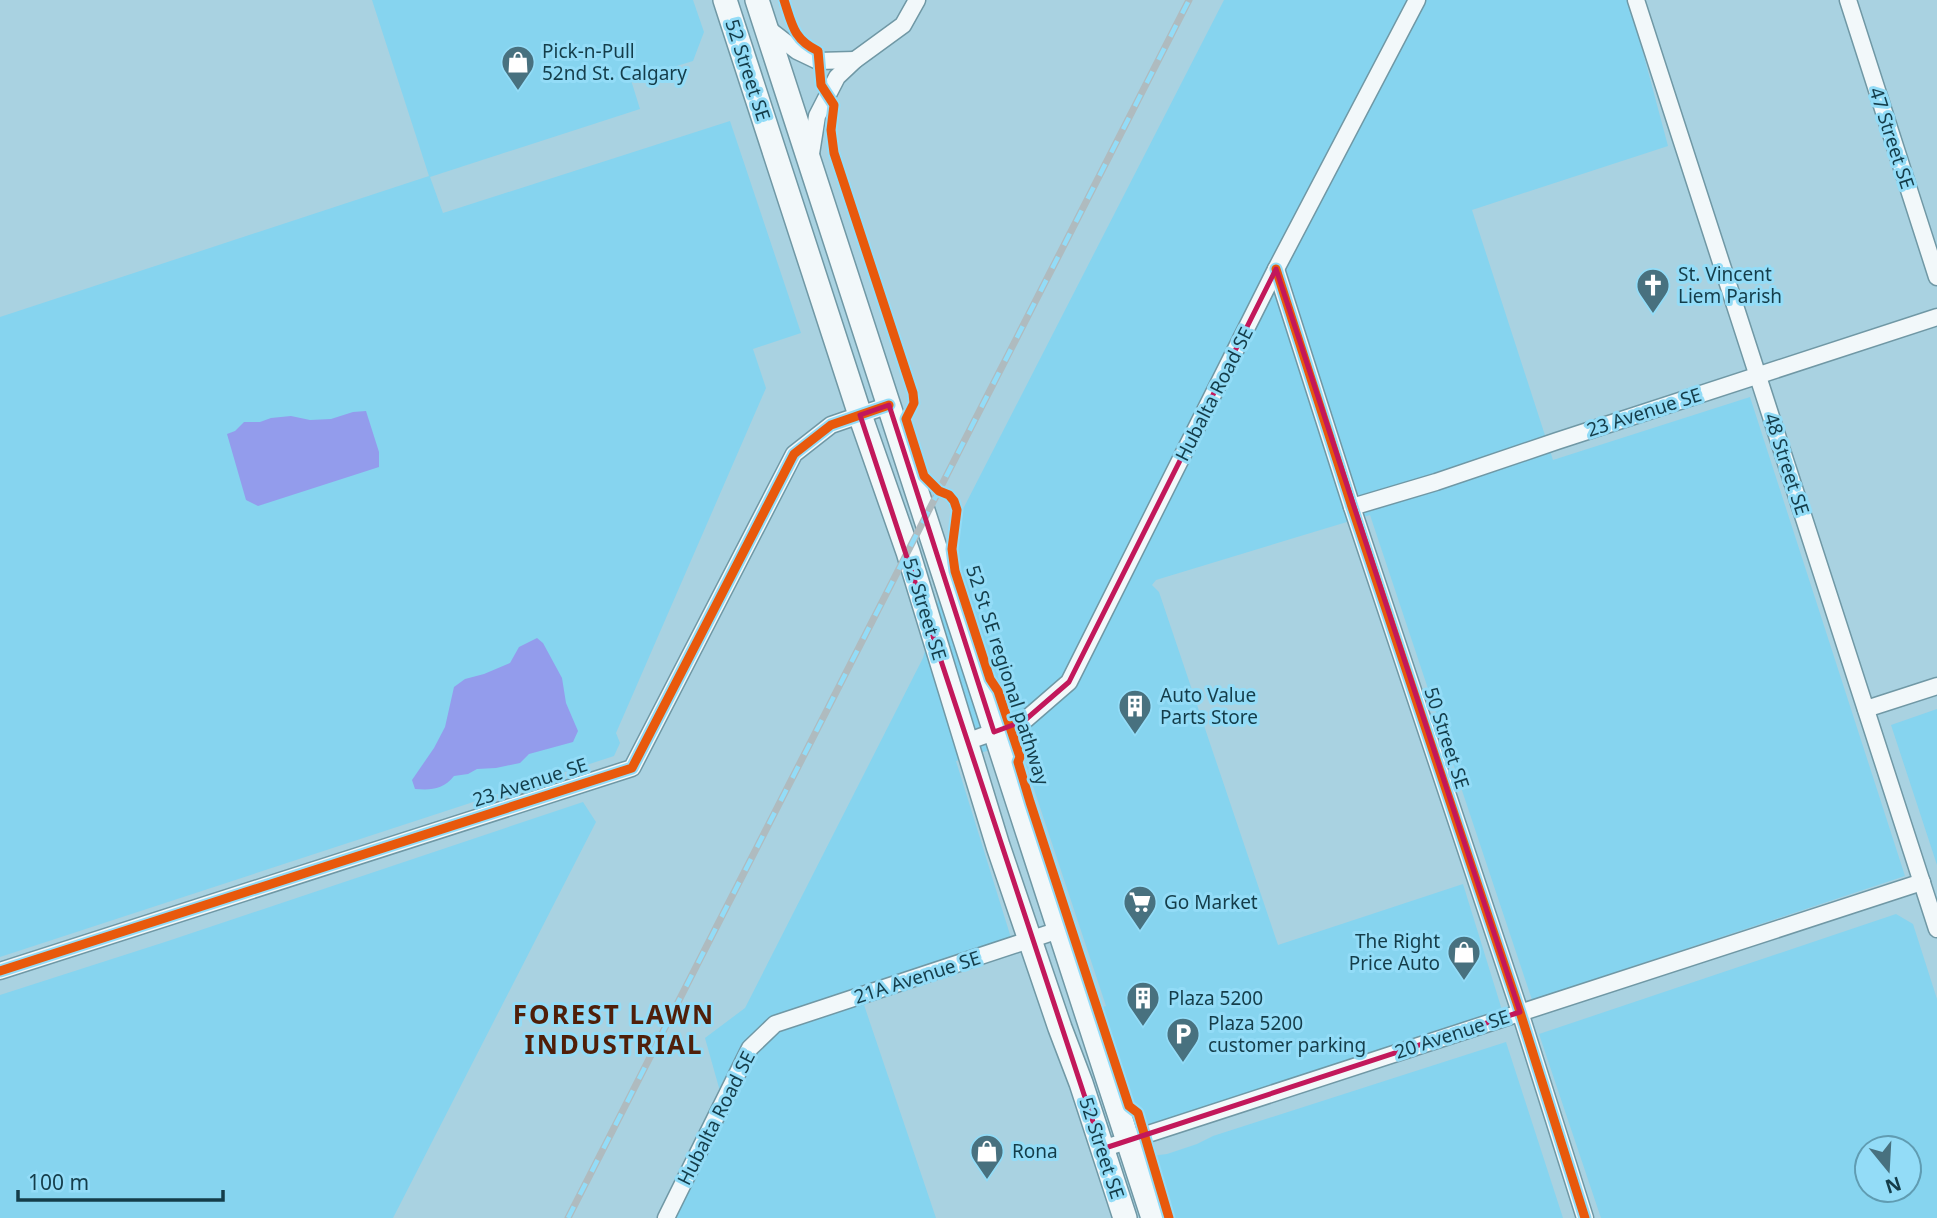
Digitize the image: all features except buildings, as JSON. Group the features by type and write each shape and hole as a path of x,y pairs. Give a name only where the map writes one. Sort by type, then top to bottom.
{"main road":[{"name":"52 Street SE","path":"725,0 860,415 908,552 1030,940 1125,1218"},
{"name":"52 Street SE","path":"757,0 1153,1218"}],"street":[{"path":"810,163 817,116 837,77 855,60 903,25 916,0"},
{"name":"Hubalta Road SE","path":"966,741 1024,721 1069,682 1276,269 1417,0"},
{"name":"48 Street SE","path":"1636,0 1937,929"},
{"name":"47 Street SE","path":"1848,0 1937,277"},
{"path":"765,27 797,51 818,61 855,60"},
{"name":"50 Street SE","path":"1276,269 1585,1218"},
{"name":"23 Avenue SE","path":"1352,507 1436,482 1937,317"},
{"name":"23 Avenue SE","path":"0,971 632,768 794,454 831,425 889,405"},
{"path":"1866,709 1937,686"},
{"name":"20 Avenue SE","path":"1102,1149 1922,881"},
{"name":"21A Avenue SE","path":"775,1024 1059,930"},
{"name":"Hubalta Road SE","path":"666,1218 750,1048 775,1024"}],"highlighted area":[{"path":"1276,269 1520,1012 1102,1149 860,415 889,405 994,732 1024,721 1069,682"}],"shaded area":[{"path":"372,0 693,0 704,32 693,61 631,80 640,109 430,177 443,213 730,121 801,333 753,349 766,388 616,733 620,743 614,756 0,957 0,317 429,176"},
{"path":"1224,0 1629,0 1668,146 1472,210 1553,460 1750,397 1905,876 1532,1000 1370,515 1156,580 1152,585 1159,592 1278,945 1463,884 1502,1010 1323,1077 1144,1135 1138,1113 1129,1106 1098,1009 1106,1006 1026,765 1023,739 956,761 1012,941 861,996 936,1218 666,1218 723,1102 705,1038 745,1008 923,658 961,513"},
{"path":"366,411 379,452 379,467 258,506 246,500 227,434 235,431 244,422 291,416 310,420 331,419"},
{"path":"537,638 543,643 562,678 566,703 578,731 573,742 529,754 520,763 477,769 468,774 454,776 446,784 436,788 415,789 412,780 445,727 454,687 465,679 510,663 519,647"},
{"path":"1937,709 1937,865 1891,725"},
{"path":"583,802 596,822 393,1218 0,1218 0,995"},
{"path":"1896,914 1913,924 1937,999 1937,1218 1601,1218 1539,1034"},
{"path":"1506,1042 1563,1218 1171,1218 1151,1156 1167,1154 1213,1136"}],"railway":[{"path":"568,1218 1189,0"}],"cycle path":[{"name":"52 St SE regional pathway","path":"784,0 798,36 818,51 821,85 834,105 831,130 834,153 913,393 914,403 906,419 924,476 939,491 949,495 957,510 952,549 955,571 990,679 998,691 1020,757 1018,762 1030,802 1129,1106 1138,1113 1169,1218"},
{"path":"1276,269 1585,1218"},
{"path":"0,971 632,768 794,454 831,425 889,405"}],"place":[{"name":"Pick-n-Pull 52nd St. Calgary","path":"518,92"},
{"name":"St. Vincent Liem Parish","path":"1653,315"},
{"name":"Auto Value Parts Store","path":"1135,736"},
{"name":"Go Market","path":"1140,932"},
{"name":"The Right Price Auto","path":"1464,982"},
{"name":"Plaza 5200","path":"1143,1028"},
{"name":"Plaza 5200 customer parking","path":"1183,1064"},
{"name":"Rona","path":"987,1181"}],"district":[{"name":"FOREST LAWN INDUSTRIAL","path":"614,1029"}]}
